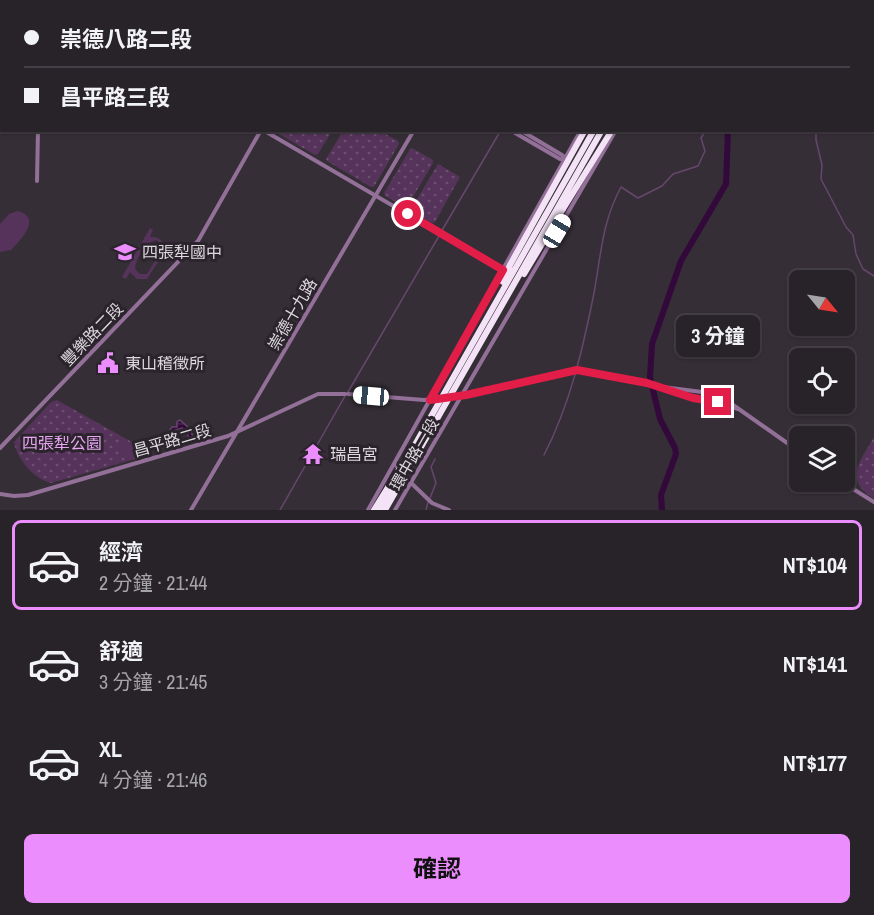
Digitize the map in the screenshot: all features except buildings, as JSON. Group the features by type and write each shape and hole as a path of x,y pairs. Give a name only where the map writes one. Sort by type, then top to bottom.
{"highway":[{"path":"493,313 510,265 587,132"},
{"path":"387,510 587,132"},
{"path":"374,510 603,132"},
{"path":"564,209 603,132"},
{"path":"493,313 524,274 613,132"},
{"path":"380,510 412,450"}],"street":[{"path":"37,181 38,132"},
{"name":"豐樂路二段","path":"0,448 177,264 201,236 261,132"},
{"path":"265,132 527,283"},
{"name":"崇德十九路","path":"191,510 413,132"},
{"path":"513,132 591,174"},
{"path":"524,132 562,154 565,159"},
{"name":"環中路一段","path":"368,510 565,159 586,132"},
{"name":"環中路一段","path":"395,510 591,174 613,132"},
{"name":"昌平路二段","path":"0,494 28,495 207,443 237,432 318,394 430,400 462,396 575,371 659,387"},
{"path":"659,387 738,409"},
{"path":"659,387 702,392 726,400 789,444"},
{"path":"395,464 432,503 449,510"},
{"path":"855,490 874,502"}],"green space":[{"path":"276,132 331,132 318,154 315,155"},
{"path":"342,132 382,132 398,141 399,144 374,187 326,159"},
{"path":"412,148 433,160 433,163 405,207 385,196 384,193"},
{"path":"438,164 460,177 435,222 432,223 411,209"},
{"path":"17,211 28,218 28,229 11,250 0,252 0,224 9,214"},
{"path":"150,228 153,230 150,237 162,241 163,254 147,279 137,279 130,272 126,279 122,277","holes":["156,240 159,242 161,251 147,274 140,274 135,269 139,256 148,244"]},
{"name":"四張犁公園","path":"57,400 146,450 149,455 51,483 38,477 23,461 14,442 51,402"},
{"path":"874,437 874,499 859,485 857,470"},
{"path":"122,439 135,446 131,455 117,449"}],"shaded area":[{"path":"180,420 190,429 194,440 192,441 188,436 187,430 182,428 170,430 172,427 177,427 177,422"}],"waterway":[{"path":"441,232 500,132"},
{"path":"544,455 575,376 590,314 606,226 621,187 638,198 662,186 673,174 698,166 705,151 701,138 705,132"},
{"path":"662,510 661,495 676,454 660,419 650,377 652,344 681,261 726,184 728,132"},
{"path":"816,132 822,165 821,179 846,227 853,235 856,254 863,269 874,276"},
{"path":"348,392 439,236"},
{"path":"280,510 345,396"},
{"path":"430,498 436,483 431,467 435,459"},
{"path":"426,510 428,502"}],"place":[{"name":"四張犁國中","path":"125,252"},
{"name":"東山稽徵所","path":"108,363"},
{"name":"瑞昌宮","path":"313,454"}],"route":[{"path":"408,214 503,270 430,400 466,395 577,370 647,383 693,398 718,402"}]}
